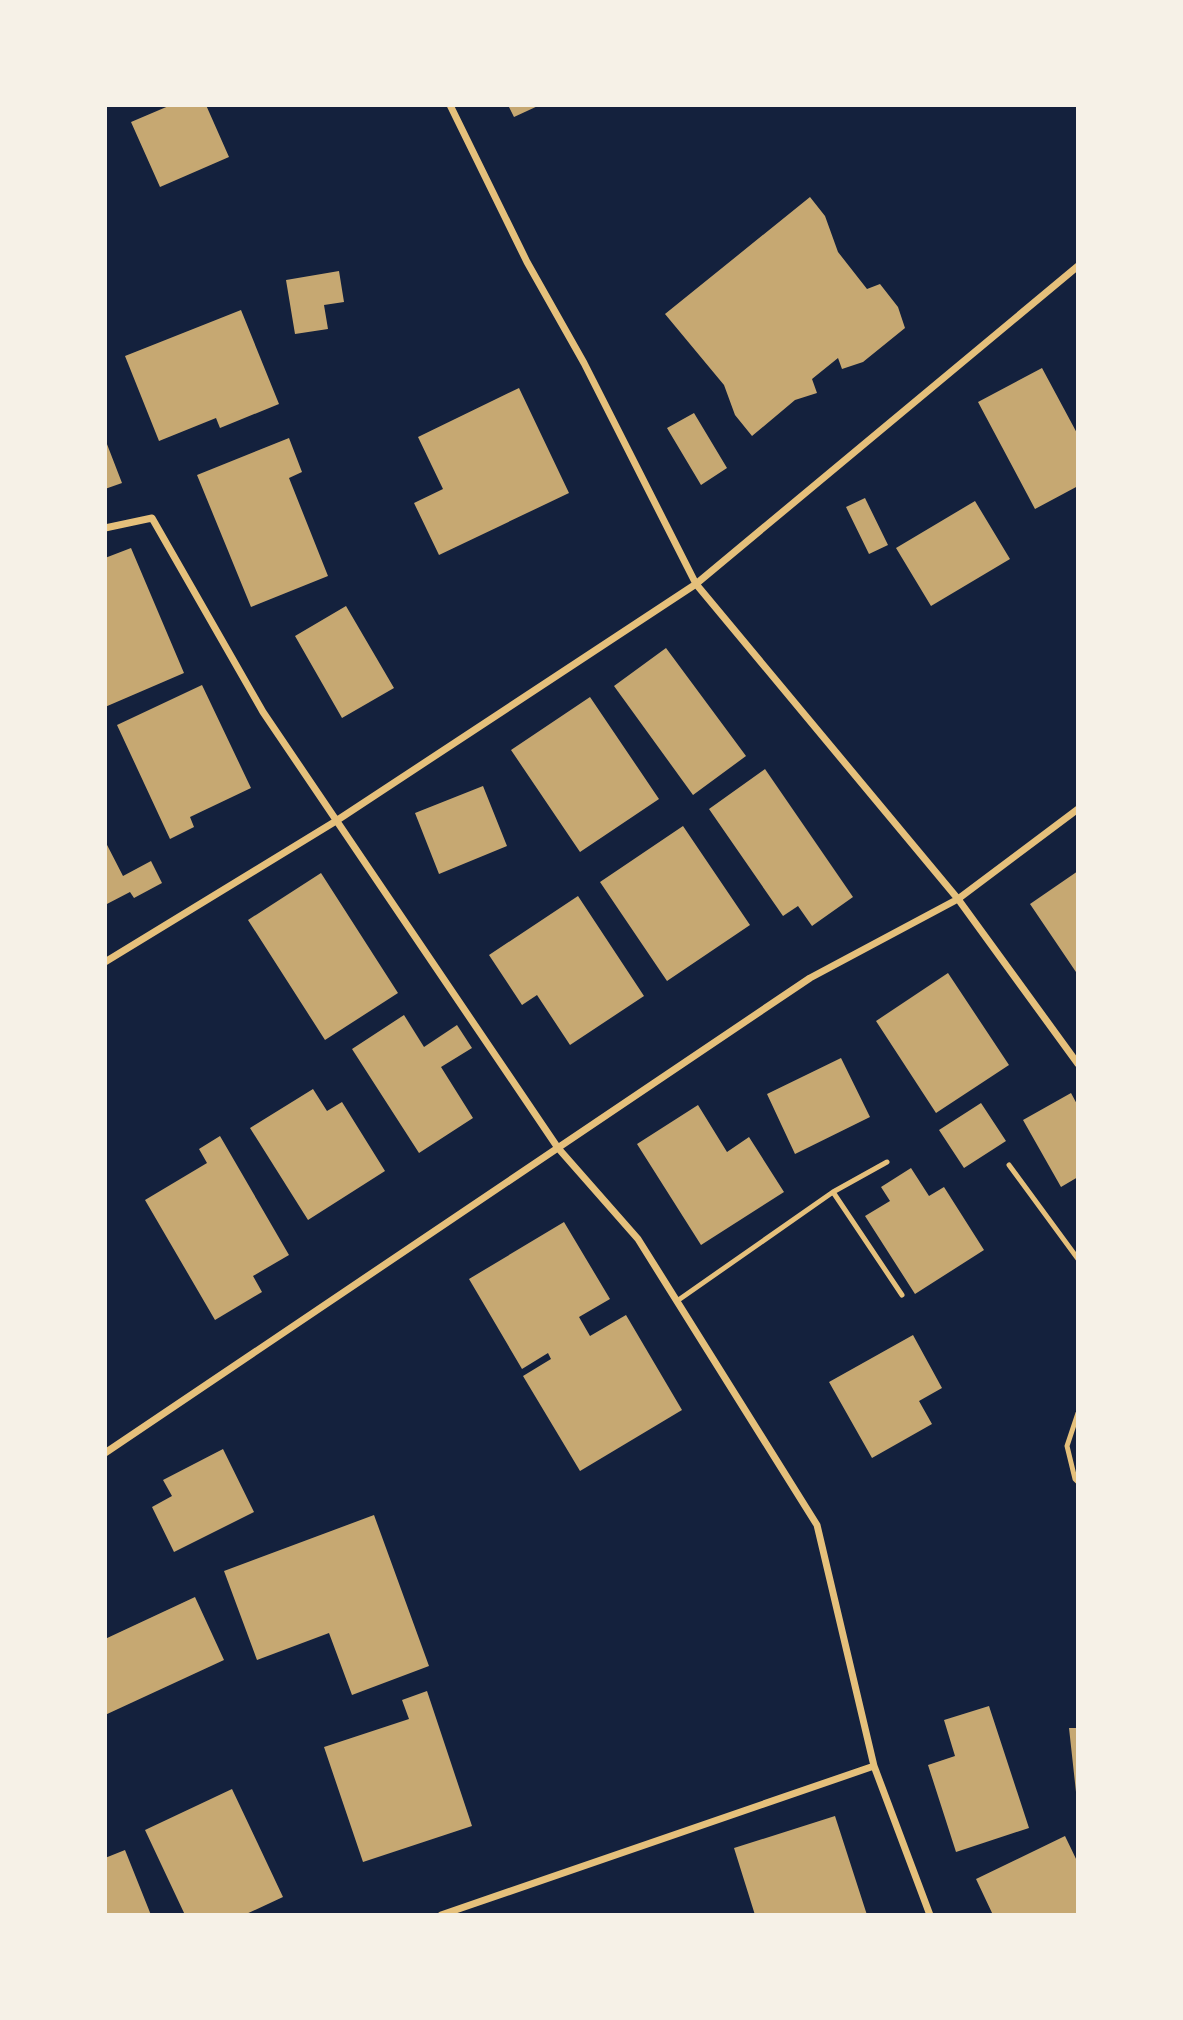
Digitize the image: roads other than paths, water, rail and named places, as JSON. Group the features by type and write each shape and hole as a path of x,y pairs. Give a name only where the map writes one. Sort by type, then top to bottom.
{"street":[{"path":"450,105 527,262 584,363 696,584 958,899 1078,1064"},
{"path":"105,962 336,821 696,584 1078,266"},
{"path":"105,528 152,518 263,712 558,1148 638,1239 817,1525 874,1766 930,1915"},
{"path":"105,1454 810,978 958,899 1078,809"},
{"path":"441,1915 874,1766"}],"lane":[{"path":"677,1301 833,1192 887,1162"},
{"path":"1009,1165 1078,1259"},
{"path":"833,1192 902,1295"},
{"path":"1078,1413 1067,1446 1078,1482"}]}
